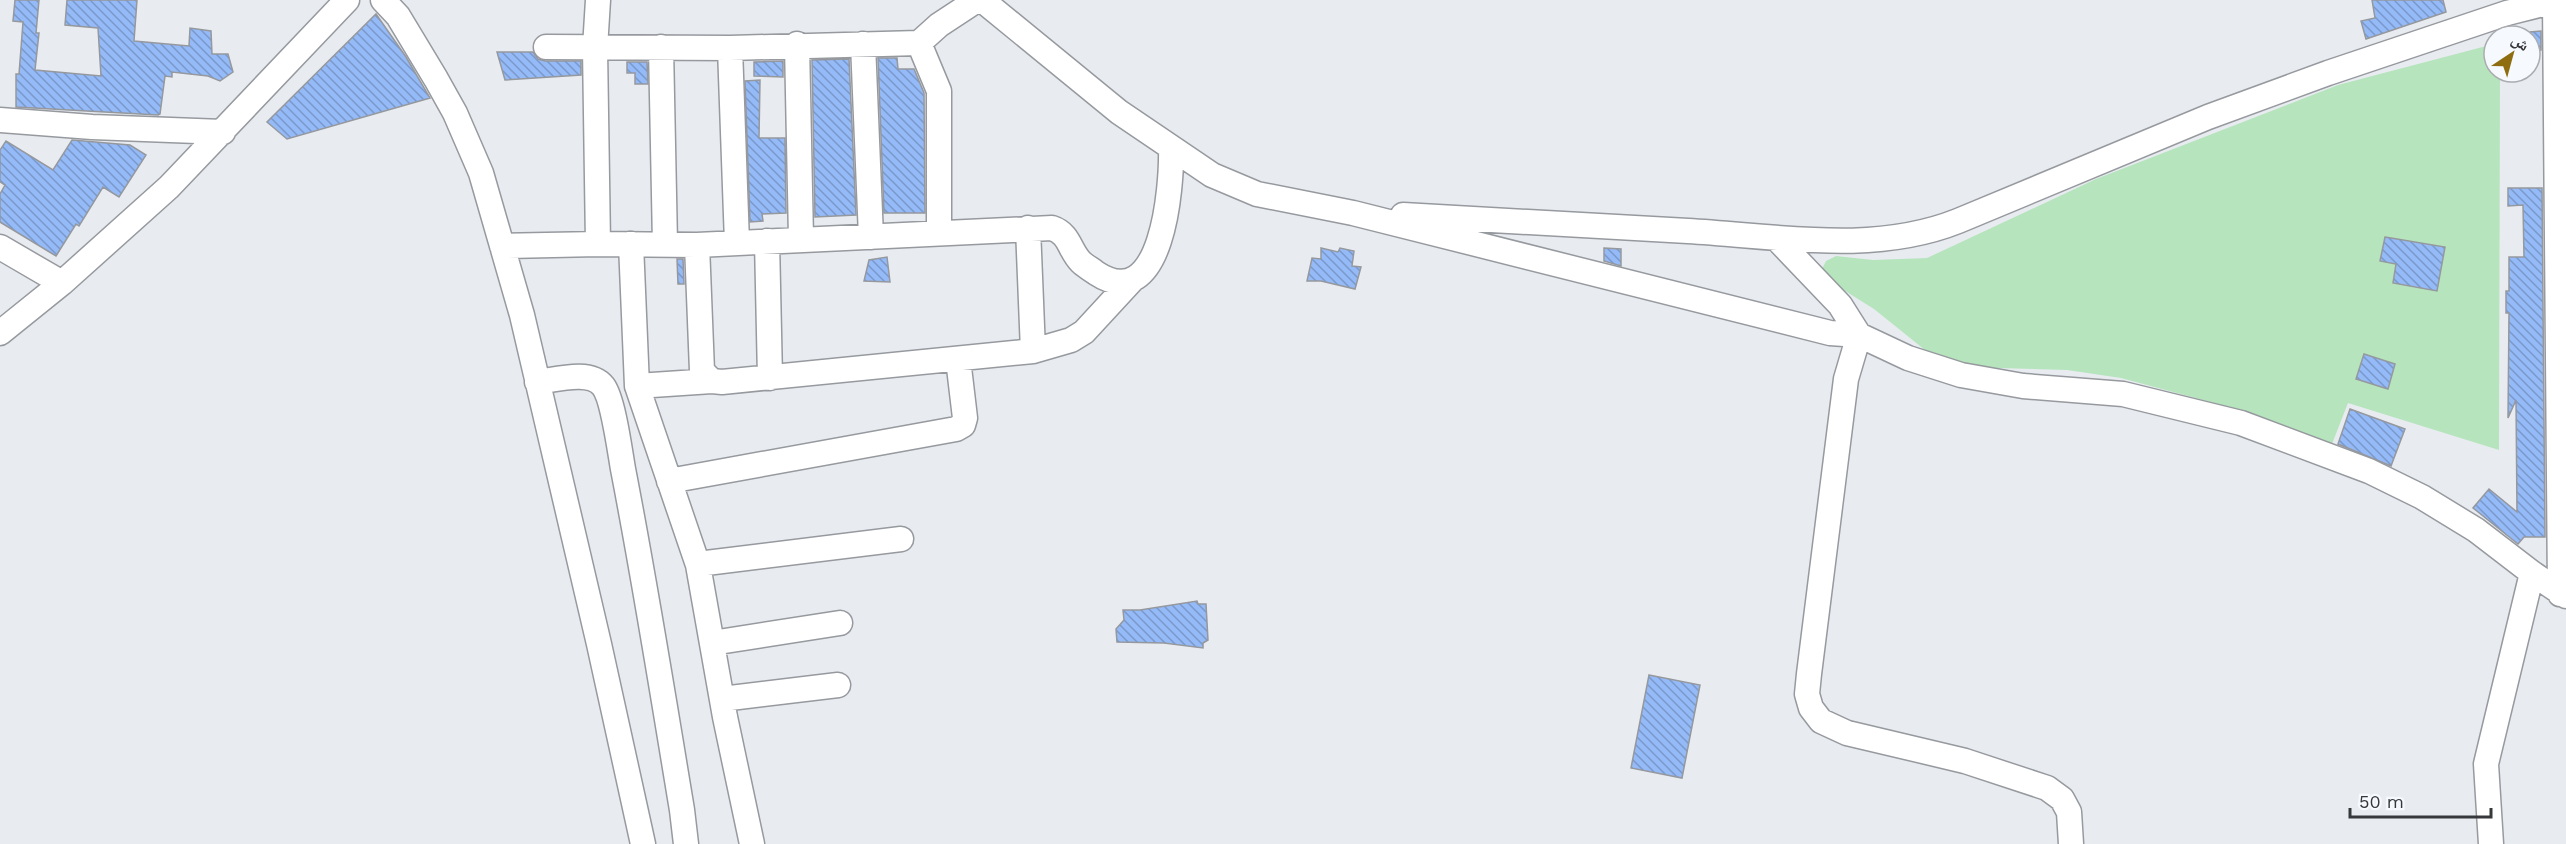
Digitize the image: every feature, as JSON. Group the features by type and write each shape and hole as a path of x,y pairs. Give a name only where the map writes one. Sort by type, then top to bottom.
{"street":[{"path":"0,333 62,283 168,187 347,0"},
{"path":"382,0 398,16 455,113 481,173 537,382 599,644 643,844"},
{"path":"598,0 595,48 598,244"},
{"path":"546,47 730,48 797,44 919,43 939,25 977,0"},
{"path":"982,0 1119,112 1212,176 1238,188 1257,194 1353,213 1830,333 1859,335 1908,358 1961,375 2023,386 2123,394 2241,423 2368,471 2422,497 2476,530 2563,595"},
{"path":"1353,213 1816,240 1876,239 1939,229 2208,117 2441,34 2507,13 2557,1 2563,595"},
{"path":"919,43 939,91 939,233"},
{"path":"797,44 801,239"},
{"path":"863,44 871,237"},
{"path":"661,47 665,244"},
{"path":"730,48 737,243"},
{"path":"0,120 92,127 223,132"},
{"path":"637,386 770,378 1033,351 1071,340 1084,332 1153,258 1165,224 1172,170 1171,148"},
{"path":"1028,228 1033,351"},
{"path":"502,246 697,245 1052,228 1062,232 1081,262 1099,274 1115,281 1132,280"},
{"path":"1776,238 1840,305 1859,335 1846,379 1809,674 1807,694 1811,708 1821,721 1847,733 1965,761 2047,788 2062,799 2069,812 2071,844"},
{"path":"767,241 770,378"},
{"path":"631,244 637,386 698,564 722,699 752,844"},
{"path":"697,245 702,371 712,381"},
{"path":"0,247 62,283"},
{"path":"669,481 956,429 963,425 965,418 957,359"},
{"path":"537,382 585,377 599,382 604,387 614,422 636,536 686,844"},
{"path":"698,564 901,538"},
{"path":"2491,844 2486,764 2532,573"},
{"path":"712,643 840,623"},
{"path":"722,699 838,685"}],"green space":[{"path":"2482,47 2482,84 2500,84 2499,450 2348,403 2332,444 2214,403 2121,378 2067,370 1961,367 1925,350 1874,309 1826,279 1822,269 1826,261 1836,256 1873,260 1927,258 2096,179 2338,85"}],"building":[{"path":"15,0 39,0 36,33 39,33 35,70 101,76 98,28 65,25 67,0 137,0 134,41 189,46 190,28 211,31 212,54 228,54 233,72 220,81 208,76 172,72 172,77 165,76 158,115 16,107 16,74 19,74 23,22 13,21"},
{"path":"2372,0 2443,0 2446,12 2366,39 2361,21 2375,18"},
{"path":"376,14 406,57 430,98 287,139 267,122"},
{"path":"497,52 533,52 538,59 545,61 581,61 581,75 505,80"},
{"path":"878,58 897,58 898,69 914,69 924,93 925,213 884,213"},
{"path":"849,59 856,215 815,217 812,60"},
{"path":"783,61 783,77 754,76 754,62"},
{"path":"627,62 647,62 648,84 635,84 635,73 627,73"},
{"path":"760,80 759,138 785,138 786,213 762,214 763,221 750,222 745,81"},
{"path":"72,140 130,145 146,155 119,197 103,187 79,226 76,224 56,256 0,222 0,194 5,185 0,182 0,150 6,141 53,170"},
{"path":"2508,188 2542,188 2545,537 2524,537 2518,544 2473,508 2489,489 2517,512 2516,400 2508,418 2509,313 2506,313 2506,291 2509,291 2509,257 2524,257 2523,205 2508,206"},
{"path":"2385,237 2445,247 2437,291 2393,283 2396,264 2380,261"},
{"path":"1321,248 1338,252 1340,248 1354,251 1352,266 1361,267 1355,289 1321,281 1307,281 1312,258 1321,259"},
{"path":"1604,248 1621,249 1621,266 1604,261"},
{"path":"887,257 890,282 864,281 869,260"},
{"path":"677,259 683,259 684,284 678,284"},
{"path":"2364,354 2395,364 2388,389 2356,379"},
{"path":"2350,409 2405,429 2391,466 2338,444"},
{"path":"1197,601 1198,604 1206,604 1208,640 1203,643 1203,648 1164,643 1117,642 1116,629 1124,620 1123,610 1140,610"},
{"path":"1649,675 1700,685 1682,778 1631,768"}]}
